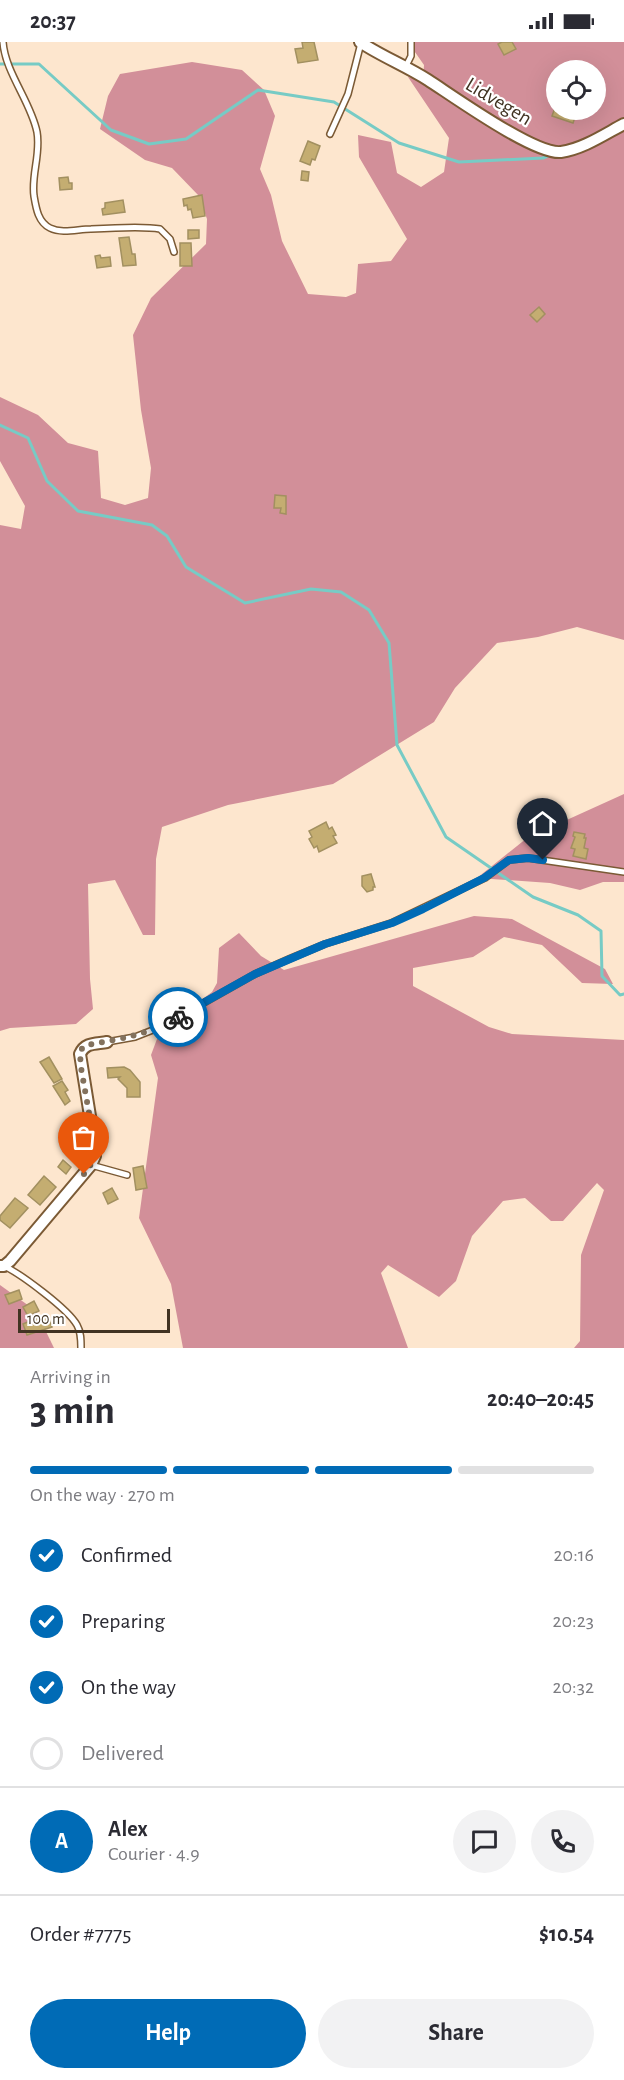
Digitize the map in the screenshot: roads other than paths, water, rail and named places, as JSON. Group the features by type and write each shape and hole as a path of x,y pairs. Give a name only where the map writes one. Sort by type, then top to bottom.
{"street":[{"name":"Lidvegen","path":"360,43 426,79 535,146 561,152 590,142 624,124"},
{"path":"2,1266 91,1165 95,1156 95,1147 80,1054 82,1048 87,1045 107,1042"}],"lane":[{"path":"3,42 36,130 38,143 33,179 34,194 38,213 43,222 50,228 61,231 160,229 170,238 174,252"},
{"path":"405,68 411,56 411,42"},
{"path":"330,134 348,94 360,43"},
{"path":"107,1042 135,1037 163,1026 255,974 325,944 392,923 423,909 484,878 509,860 528,858 624,872"},
{"path":"91,1165 127,1175"},
{"path":"2,1266 15,1271 71,1317 80,1334 81,1348"}],"waterway":[{"path":"0,64 39,64 111,130 149,144 186,139 258,90 334,102 399,143 459,162 543,158 550,155"},
{"path":"0,425 28,438 47,481 78,511 152,525 167,536 186,567 245,603 311,589 341,592 369,610 389,643 397,745 446,837 533,897 578,915 601,931 602,976 620,995 624,994"}]}
